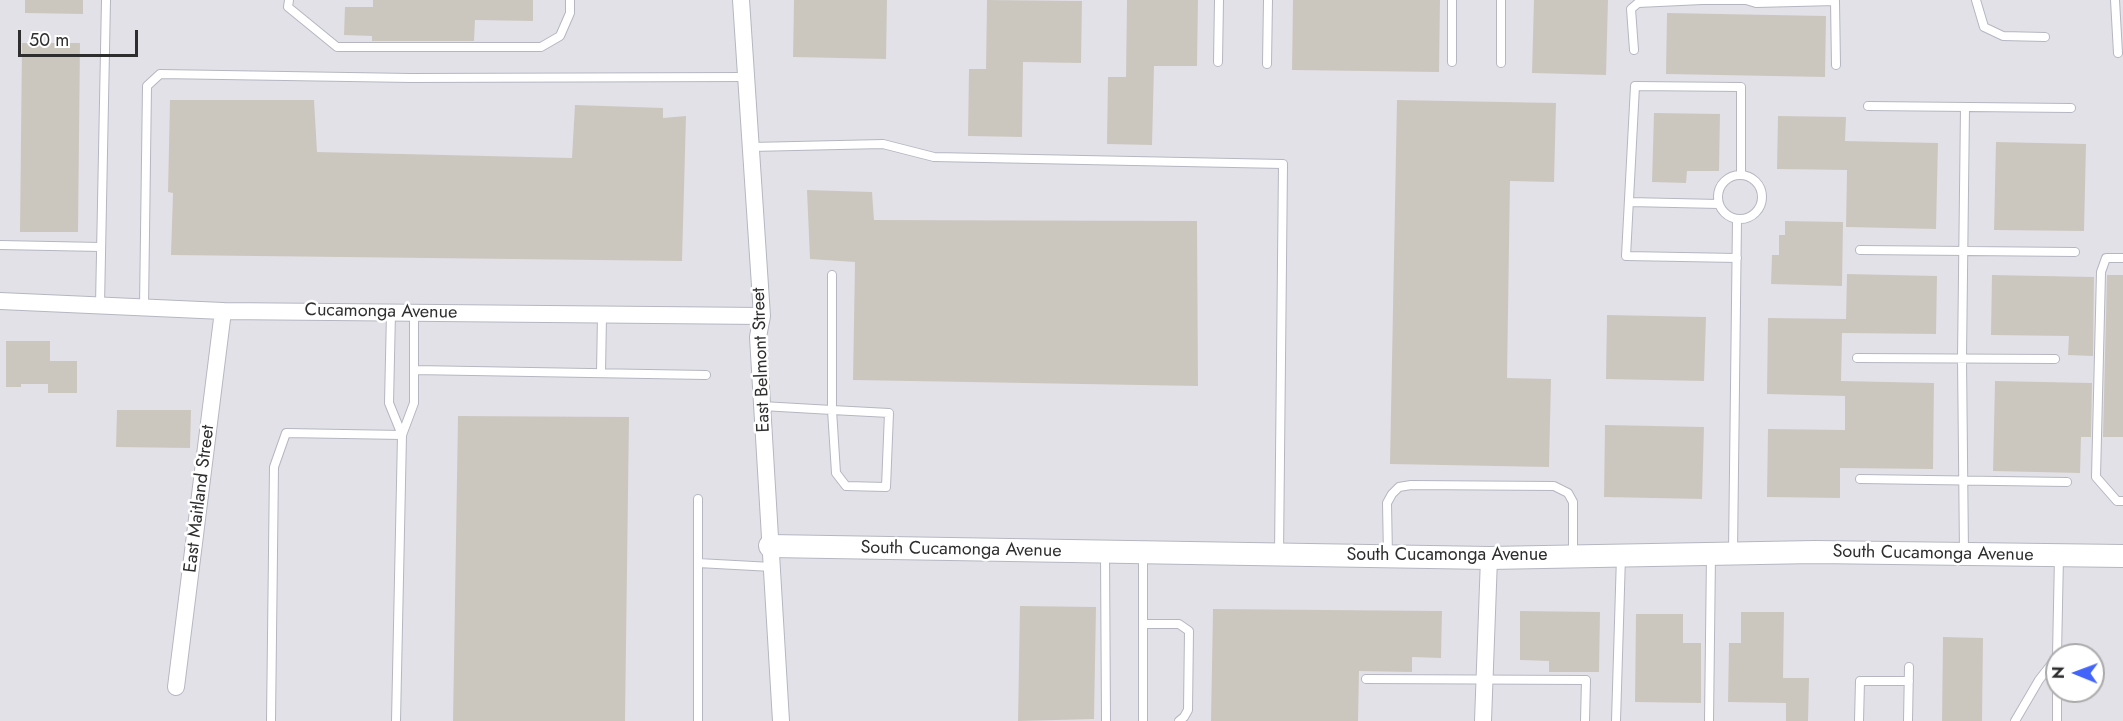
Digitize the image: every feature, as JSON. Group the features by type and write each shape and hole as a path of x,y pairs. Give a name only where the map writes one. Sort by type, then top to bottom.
{"street":[{"name":"East Belmont Street","path":"741,0 762,316 759,337 762,406 781,721"},
{"name":"Cucamonga Avenue","path":"0,301 223,311 762,316"},
{"name":"East Maitland Street","path":"176,687 223,311"},
{"name":"South Cucamonga Avenue","path":"771,556 1105,552 1489,558 1815,552 2123,556"},
{"path":"1483,721 1489,558"}],"lane":[{"path":"100,306 106,0"},
{"path":"289,0 288,8 337,47 541,47 560,36 570,13 570,0"},
{"path":"1218,63 1219,0"},
{"path":"1267,64 1268,0"},
{"path":"1452,0 1452,62"},
{"path":"1501,63 1502,0"},
{"path":"1634,50 1631,9 1638,3 1746,0 1756,3 1835,1 1836,65"},
{"path":"1976,0 1984,27 2002,36 2045,38"},
{"path":"2115,0 2118,53"},
{"path":"144,307 147,86 160,74 411,78 746,77"},
{"path":"1737,258 1626,256 1635,86 1741,87 1741,175"},
{"path":"1868,106 2071,108"},
{"path":"1964,554 1962,358 1965,107"},
{"path":"751,147 883,144 934,157 1283,164 1279,555"},
{"path":"1741,175 1755,181 1762,194 1762,201 1754,214 1748,218 1737,219 1727,215 1719,204 1718,196 1723,184 1728,179 1741,175"},
{"path":"1629,202 1719,204"},
{"path":"1709,721 1722,554 1737,219"},
{"path":"0,245 101,247"},
{"path":"1860,250 2074,252"},
{"path":"2123,258 2106,258 2101,272 2096,477 2117,501 2123,501"},
{"path":"762,406 832,410 889,413 886,487 846,486 836,473 832,410 832,275"},
{"path":"391,312 389,403 402,435"},
{"path":"396,721 402,435 414,403 414,313"},
{"path":"601,373 602,315"},
{"path":"1857,358 2055,359"},
{"path":"414,370 706,375"},
{"path":"271,721 274,467 286,433 402,435"},
{"path":"1860,479 2067,482"},
{"path":"1388,556 1387,503 1399,487 1422,485 1554,486 1568,494 1573,502 1573,557"},
{"path":"698,500 698,721"},
{"path":"1105,552 1106,721"},
{"path":"1143,552 1143,721"},
{"path":"2057,643 2059,555"},
{"path":"698,563 771,556"},
{"path":"1616,721 1621,556"},
{"path":"1143,624 1179,624 1189,631 1188,710 1179,721"},
{"path":"1908,721 1909,667"},
{"path":"2015,721 2045,672"},
{"path":"1366,679 1586,680 1585,721"},
{"path":"1859,721 1860,681 1909,681"},
{"path":"2050,721 2057,703"},
{"path":"2057,703 2057,721"}],"shaded area":[{"path":"0,0 2123,0 2123,721 0,721"}],"building":[{"path":"25,0 83,0 83,14 25,13"},
{"path":"373,0 533,0 533,21 475,20 474,41 372,41 372,36 344,35 345,7 373,7"},
{"path":"794,0 887,0 886,59 793,57"},
{"path":"987,0 1082,1 1081,63 1023,62 1022,137 968,136 969,69 986,69"},
{"path":"1127,0 1198,0 1197,66 1154,66 1152,145 1107,144 1108,77 1126,77"},
{"path":"1293,0 1440,0 1439,72 1292,70"},
{"path":"1534,0 1608,0 1606,75 1532,73"},
{"path":"1667,13 1826,16 1825,77 1666,74"},
{"path":"22,43 80,43 78,232 20,232"},
{"path":"170,100 314,100 317,152 572,158 575,105 663,108 663,118 686,116 682,261 171,255 173,193 168,192"},
{"path":"1397,100 1556,103 1554,182 1510,181 1507,378 1551,379 1549,467 1390,464"},
{"path":"1654,113 1720,114 1719,171 1687,171 1686,183 1652,182"},
{"path":"1778,116 1846,117 1845,141 1938,143 1936,229 1846,227 1847,170 1777,169"},
{"path":"1996,142 2086,144 2084,231 1994,230"},
{"path":"807,190 872,192 874,220 1197,221 1198,386 853,380 855,262 810,259"},
{"path":"1785,221 1843,222 1842,286 1771,284 1772,255 1779,255 1779,235 1785,235"},
{"path":"1847,274 1937,276 1936,334 1842,333 1841,381 1934,383 1933,469 1840,468 1840,498 1767,497 1768,429 1845,430 1845,396 1767,394 1768,318 1846,319"},
{"path":"1992,275 2094,277 2093,356 2068,355 2069,336 1991,335"},
{"path":"2107,275 2123,275 2123,437 2103,437"},
{"path":"1607,315 1706,317 1704,381 1606,379"},
{"path":"6,341 50,341 50,361 77,361 77,393 48,393 48,384 21,384 21,387 6,387"},
{"path":"1995,381 2092,383 2091,437 2081,437 2080,473 1993,471"},
{"path":"117,410 191,410 190,448 116,447"},
{"path":"458,416 629,417 625,721 453,721"},
{"path":"1605,425 1704,427 1702,499 1604,497"},
{"path":"1020,606 1096,607 1094,719 1018,721"},
{"path":"1213,609 1442,611 1441,658 1412,657 1412,672 1359,671 1358,721 1211,721"},
{"path":"1520,611 1600,612 1599,672 1549,672 1549,661 1520,660"},
{"path":"1741,612 1784,612 1783,678 1809,678 1808,721 1786,721 1786,703 1728,702 1729,643 1741,643"},
{"path":"1636,614 1683,614 1683,643 1701,643 1701,703 1635,702"},
{"path":"1943,637 1983,638 1982,721 1942,721"}]}
